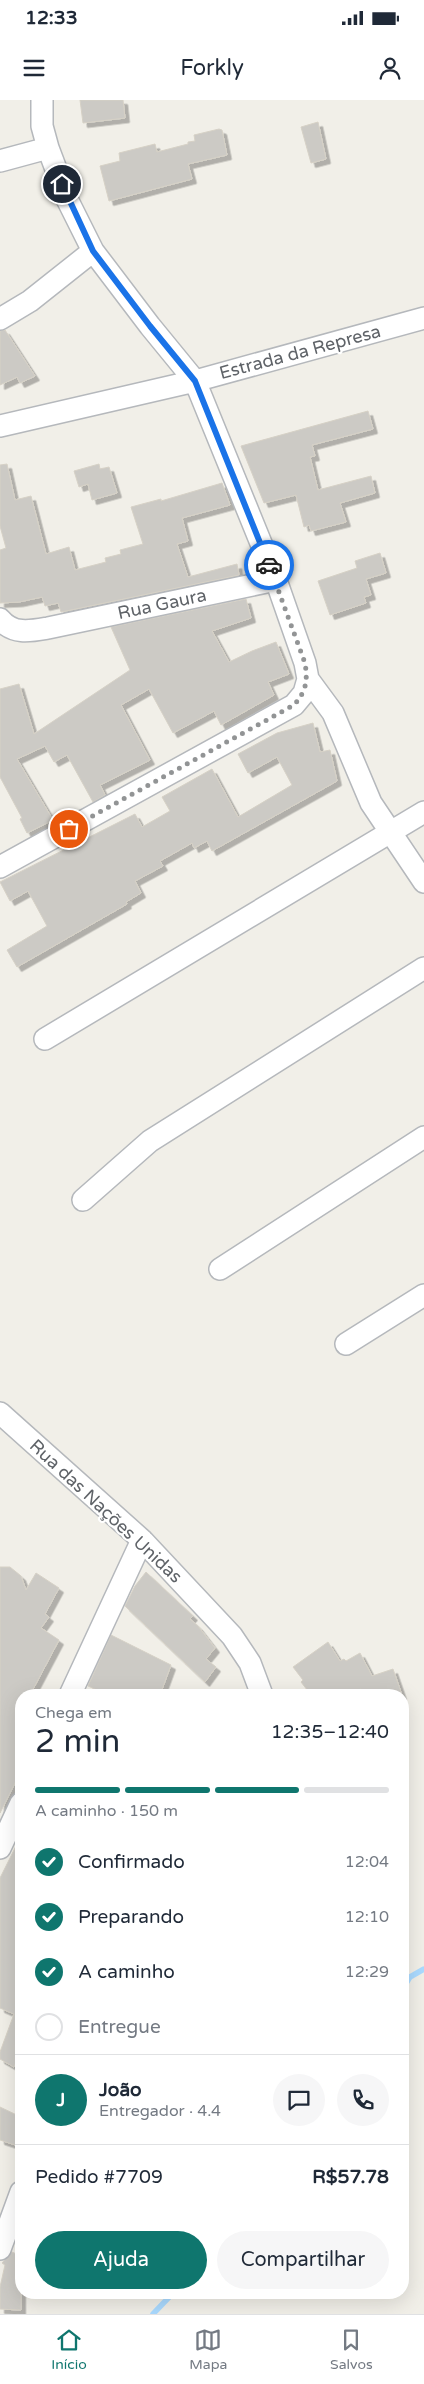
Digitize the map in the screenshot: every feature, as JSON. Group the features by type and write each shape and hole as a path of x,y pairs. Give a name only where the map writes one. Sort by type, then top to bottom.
{"street":[{"path":"0,867 294,705 304,693 308,680 305,663 276,580 195,381 93,251 68,201 48,148 42,126 42,100"},
{"path":"0,161 48,148"},
{"path":"0,319 30,301 93,251"},
{"name":"Estrada da Represa","path":"0,426 195,381 424,318"},
{"name":"Rua Gaura","path":"0,619 13,629 27,631 276,580"},
{"path":"308,680 333,713 371,802 424,882"},
{"path":"45,1039 424,812"},
{"path":"83,1200 150,1141 424,968"},
{"path":"220,1268 424,1137"},
{"path":"346,1344 424,1295"},
{"name":"Rua das Nações Unidas","path":"8,1420 142,1540 232,1636 250,1663 260,1689"},
{"path":"73,1689 142,1540"},
{"path":"0,1848 15,1816"},
{"path":"0,2249 15,2208"}],"building":[{"path":"80,100 123,100 125,118 83,123"},
{"path":"318,122 326,159 311,163 301,127"},
{"path":"219,129 222,130 227,155 188,164 192,179 109,201 100,166 120,161 119,153 155,144 157,152 188,144 188,142 195,141 194,135"},
{"path":"5,330 35,376 20,383 17,377 0,385 0,331"},
{"path":"368,411 373,429 312,445 315,456 310,457 318,490 371,476 375,493 340,503 346,522 311,531 309,525 304,527 296,495 264,503 241,446"},
{"path":"7,464 15,500 31,496 46,554 69,547 75,570 106,562 105,558 121,554 120,550 143,544 131,507 161,499 161,501 222,483 230,505 182,518 188,541 177,544 188,577 237,564 239,575 61,612 58,603 45,606 42,597 19,602 0,603 0,550 6,548 0,526 0,465"},
{"path":"99,464 100,469 109,467 117,493 92,500 88,484 79,487 74,471"},
{"path":"380,553 386,573 366,579 371,595 364,597 366,603 330,615 318,581 357,568 355,561"},
{"path":"246,599 251,618 212,631 229,662 276,642 289,674 268,682 274,695 221,725 214,711 173,733 149,689 121,705 150,760 100,785 105,795 93,802 67,755 54,762 45,746 17,759 53,820 27,833 20,819 22,818 0,777 0,689 19,684 34,734 130,670 111,627"},
{"path":"313,723 320,752 330,750 337,781 212,851 207,841 194,848 192,843 160,861 163,866 135,881 141,893 126,902 127,904 17,967 7,950 47,926 28,891 10,901 0,882 135,814 142,827 170,811 162,797 212,769 238,817 292,785 277,757 248,773 238,754 277,733"},
{"path":"0,1567 10,1567 21,1576 26,1590 36,1573 59,1588 45,1614 49,1617 41,1628 59,1640 33,1689 15,1689 15,1783 0,1813"},
{"path":"146,1572 193,1616 190,1619 215,1648 206,1659 216,1667 205,1682 125,1606 135,1586"},
{"path":"111,1635 171,1665 162,1689 95,1689 88,1686"},
{"path":"328,1642 340,1661 344,1659 346,1661 360,1653 372,1676 393,1669 400,1689 306,1689 301,1682 303,1680 293,1667"},
{"path":"15,1848 14,2067 0,2059 0,2052 14,2014 0,2008 0,1878"},
{"path":"0,2107 15,2114 15,2145 0,2140"},
{"path":"12,2252 15,2253 15,2299 21,2299 21,2310 0,2309 0,2287 5,2265 2,2263"}],"waterway":[{"path":"409,1979 424,1969"},
{"path":"153,2314 167,2299"}],"way so far":[{"path":"69,829 294,705 304,693 308,680 305,663 269,565"}],"route":[{"path":"62,184 68,201 93,251 195,381 269,565"}]}
